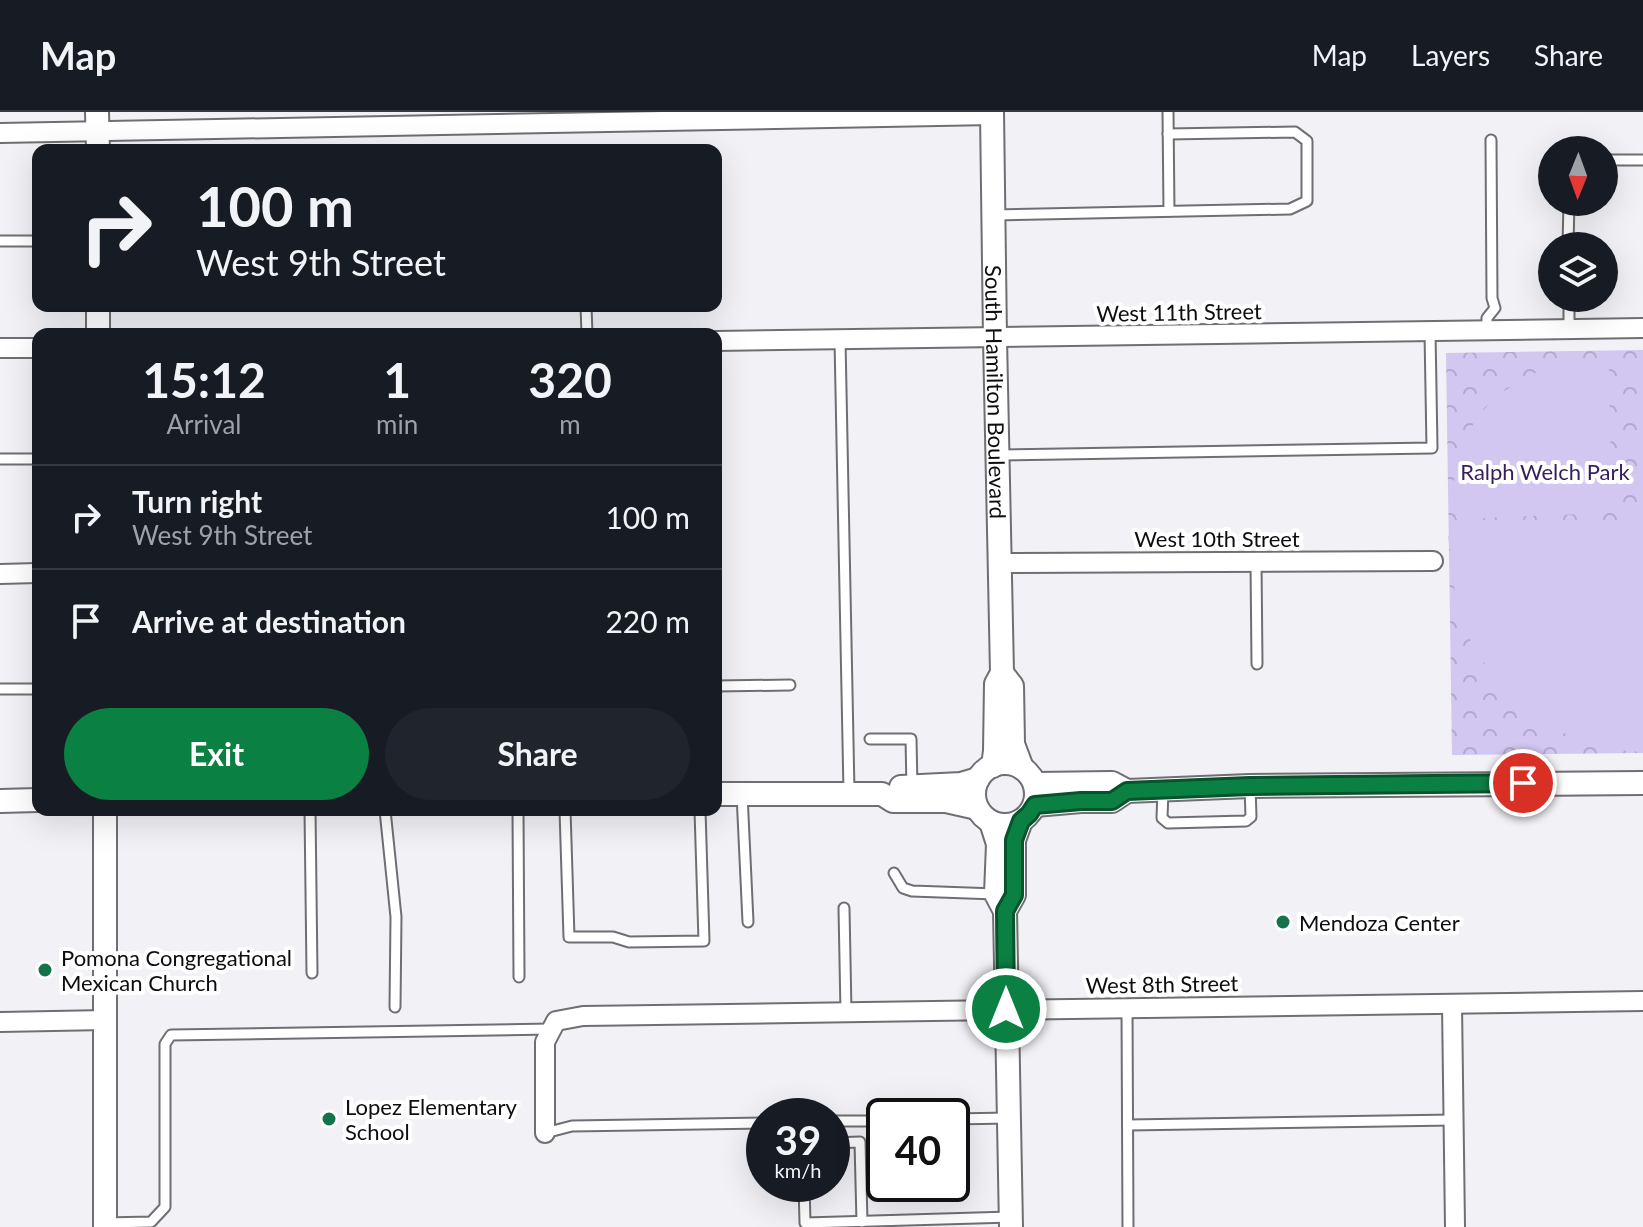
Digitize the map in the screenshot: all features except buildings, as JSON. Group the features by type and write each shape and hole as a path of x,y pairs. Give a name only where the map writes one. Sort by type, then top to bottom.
{"street":[{"path":"0,133 310,120 992,114"},
{"name":"South Hamilton Boulevard","path":"985,772 995,751 996,684 1002,673 992,114"},
{"name":"West 11th Street","path":"722,341 1643,328"},
{"path":"0,348 32,348"},
{"name":"West 10th Street","path":"1001,563 1433,561"},
{"path":"0,574 32,573"},
{"name":"South Hamilton Boulevard","path":"1000,902 1014,895 1014,840 1028,795 1013,744 1012,686 1002,673"},
{"path":"882,794 892,787 961,784 1003,763 1013,764 1028,795"},
{"path":"984,815 974,798 974,788 985,772"},
{"path":"1028,795 1112,783 1127,791 1250,786 1643,783"},
{"path":"722,794 882,794 893,801 946,801 1001,825 1012,825 1028,795"},
{"path":"0,801 32,800"},
{"name":"South Hamilton Boulevard","path":"984,815 998,844 1011,1222"},
{"path":"105,816 105,1225"},
{"name":"West 8th Street","path":"552,1029 556,1021 583,1016 1643,1001"},
{"path":"1452,1005 1455,1227"},
{"path":"0,1022 106,1020"},
{"path":"545,1133 545,1042 552,1029"}],"lane":[{"path":"1168,112 1169,211"},
{"path":"994,215 1290,209 1307,201 1307,141 1295,132 1168,134"},
{"path":"1487,331 1487,318 1495,308 1492,298 1491,140"},
{"path":"1618,160 1642,160"},
{"path":"0,241 32,241"},
{"path":"1569,312 1569,330"},
{"path":"998,455 1432,448 1430,332"},
{"path":"840,340 849,793"},
{"path":"0,459 32,459"},
{"path":"1256,562 1257,664"},
{"path":"722,686 790,685"},
{"path":"0,689 32,689"},
{"path":"870,739 911,739 912,787"},
{"path":"1163,790 1162,818 1168,823 1246,821 1251,817 1250,786"},
{"path":"742,794 748,922"},
{"path":"310,816 312,973"},
{"path":"386,816 396,917 395,1007"},
{"path":"518,816 519,977"},
{"path":"565,816 569,937 613,937 629,942 704,941 700,816"},
{"path":"894,873 903,888 912,891 1000,902"},
{"path":"844,908 846,1012"},
{"path":"1127,1008 1128,1227"},
{"path":"105,1225 151,1222 165,1207 165,1044 171,1035 552,1029"},
{"path":"970,1119 1009,1118"},
{"path":"1128,1125 1454,1120"},
{"path":"545,1133 572,1126 746,1123"},
{"path":"850,1142 860,1142 862,1222"},
{"path":"804,1202 805,1223 1011,1222"}],"green space":[{"name":"Ralph Welch Park","path":"1643,350 1643,753 1452,755 1446,353"},
{"path":"1575,358 1609,360 1611,483 1603,506 1583,514 1456,519 1454,487 1459,457 1479,416 1511,387"},
{"path":"1643,530 1643,752 1615,750 1549,728 1505,692 1473,648 1456,601 1448,536 1468,531"}],"place":[{"name":"Mendoza Center","path":"1283,922"},
{"name":"Pomona Congregational Mexican Church","path":"45,970"},
{"name":"Lopez Elementary School","path":"329,1119"}],"route":[{"path":"1006,1009 1005,911 1014,895 1014,840 1021,821 1035,805 1112,801 1127,791 1250,786 1523,783"}]}
